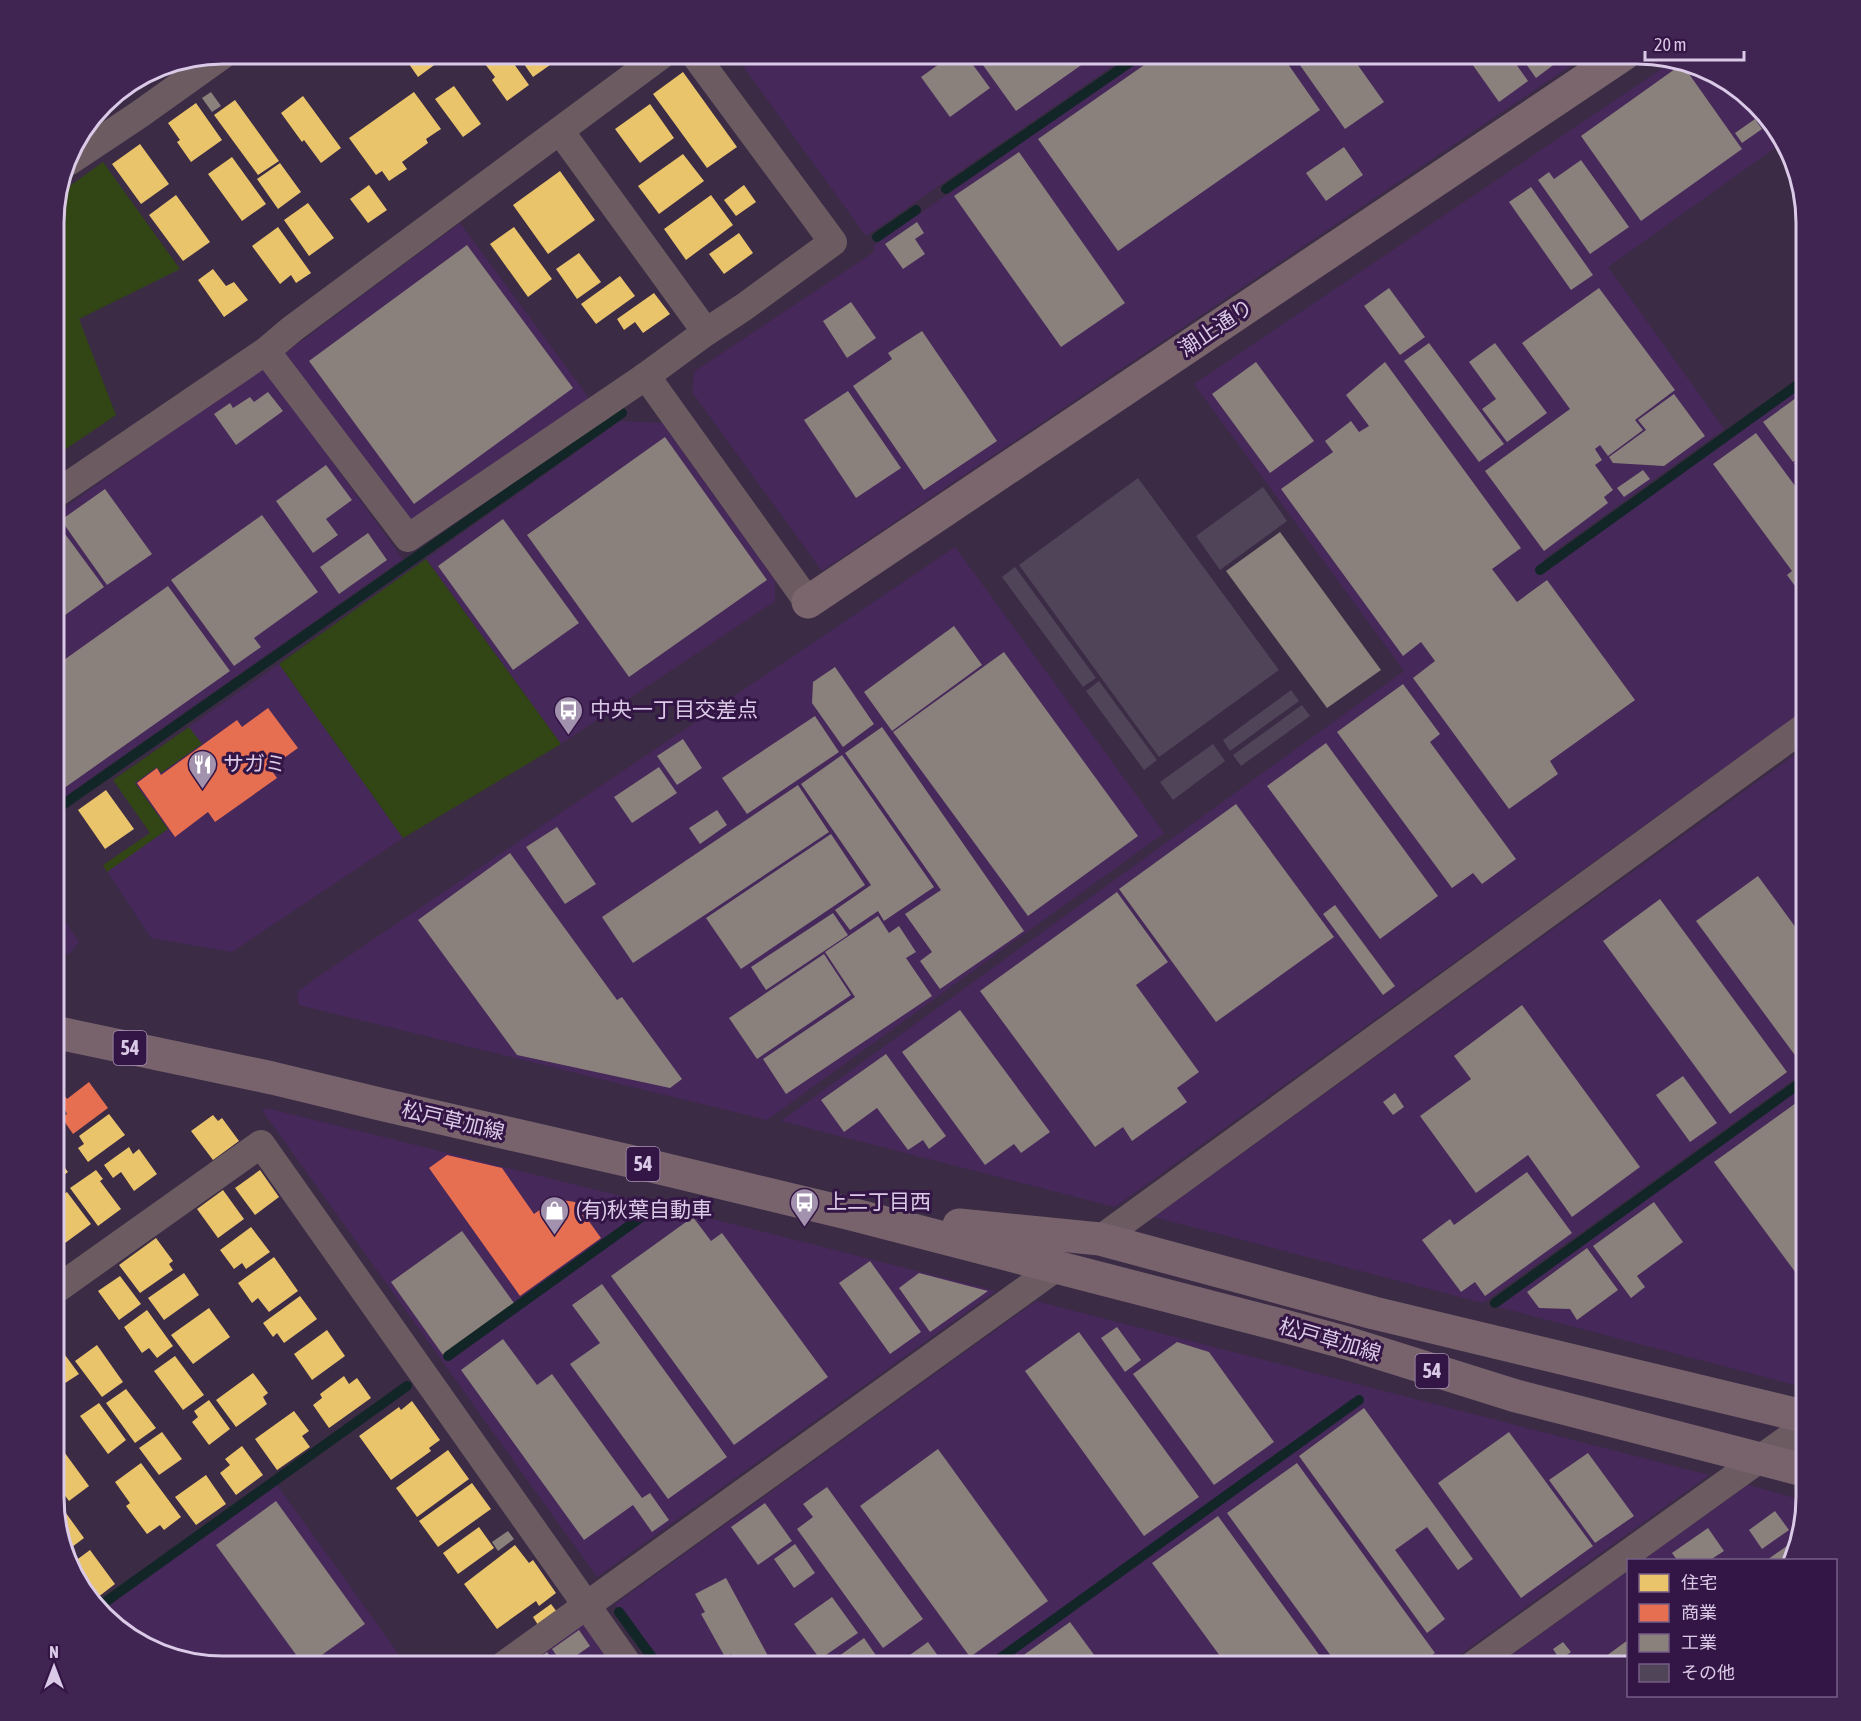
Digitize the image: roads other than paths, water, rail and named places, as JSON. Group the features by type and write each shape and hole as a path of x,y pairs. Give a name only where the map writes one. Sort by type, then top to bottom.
{"main road":[{"name":"松戸草加線","path":"65,1034 272,1078 851,1214 1273,1323 1347,1343 1516,1396 1796,1469"},
{"name":"松戸草加線","path":"851,1214 1100,1239 1374,1313 1796,1415"}],"street":[{"path":"65,486 266,351 292,329 649,64"},
{"path":"266,351 408,538 744,308 833,242 701,64"},
{"name":"潮止通り","path":"808,602 1609,64"},
{"path":"81,153 208,66"},
{"path":"560,130 706,332"},
{"path":"646,376 808,602"},
{"path":"1100,1239 1796,733"},
{"path":"65,1283 261,1144 622,1656"},
{"path":"516,1656 1057,1267"},
{"path":"1485,1656 1796,1433"}],"waterway":[{"path":"946,189 1127,64"},
{"path":"877,237 916,210"},
{"path":"1540,570 1796,386"},
{"path":"65,803 622,413"},
{"path":"1495,1303 1796,1086"},
{"path":"448,1356 654,1208"},
{"path":"105,1603 407,1386"},
{"path":"1003,1656 1359,1400"},
{"path":"619,1612 651,1656"}],"place":[{"name":"中央一丁目交差点","path":"569,736"},
{"name":"サガミ","path":"202,790"},
{"name":"上二丁目西","path":"805,1228"},
{"name":"(有)秋葉自動車","path":"555,1236"}]}
